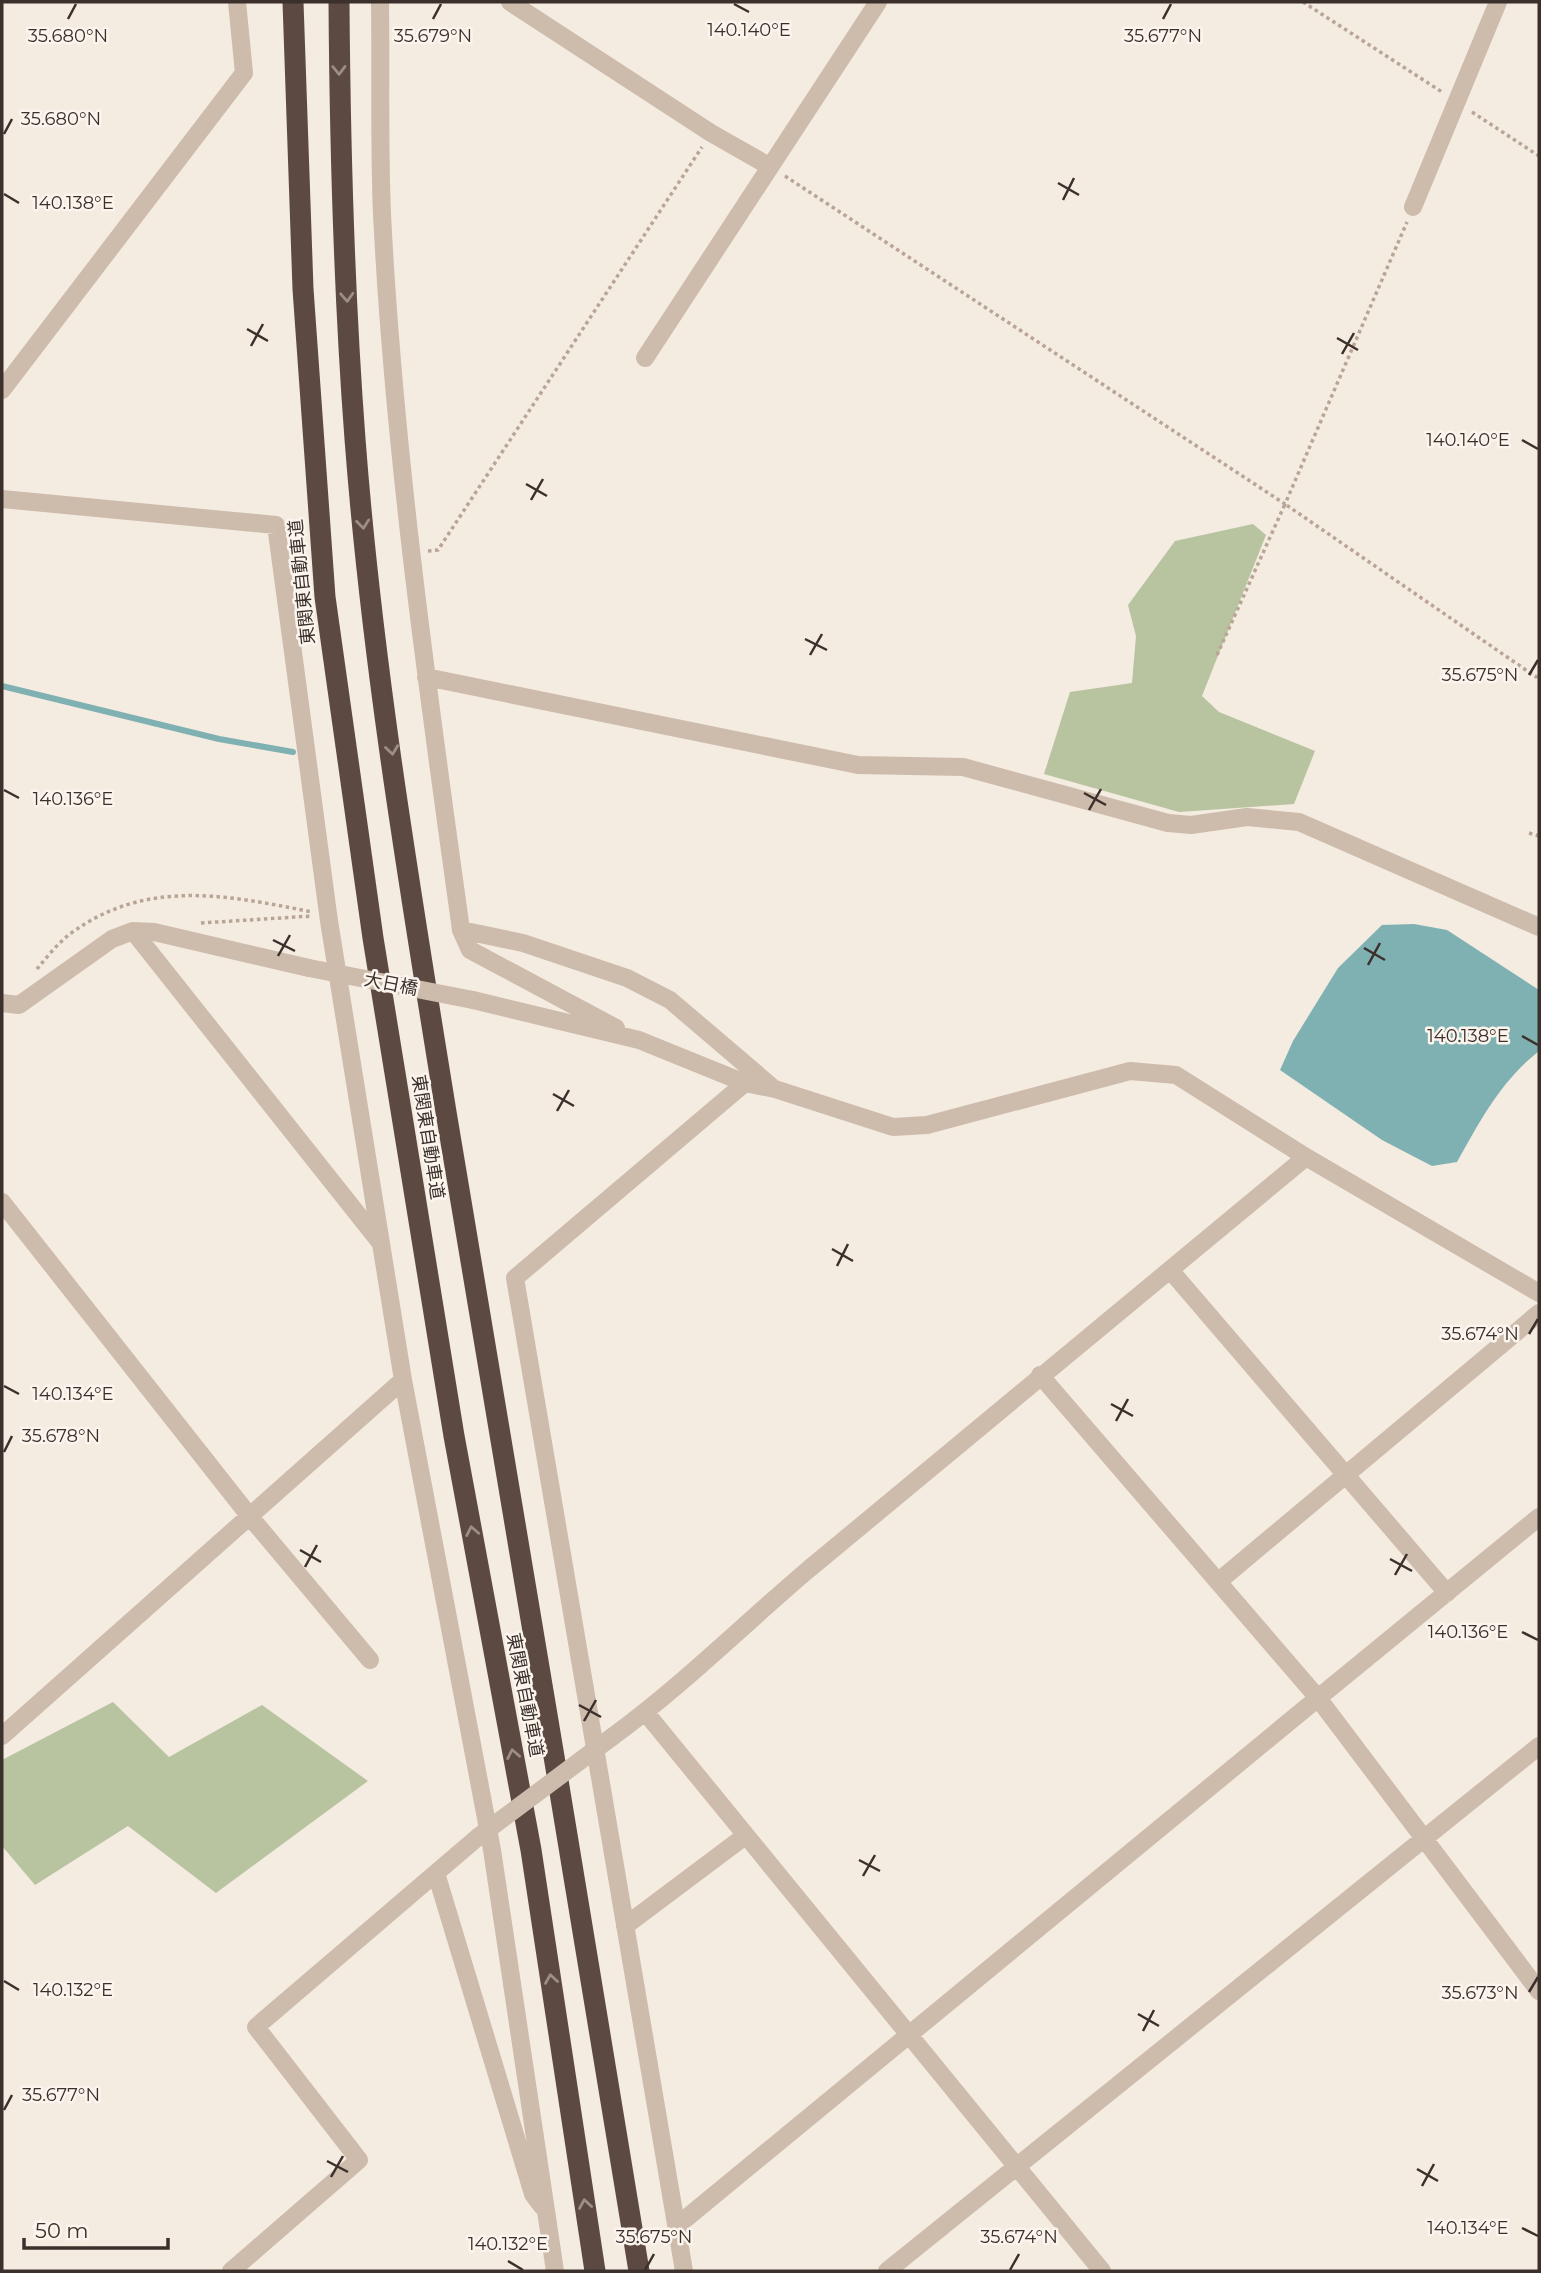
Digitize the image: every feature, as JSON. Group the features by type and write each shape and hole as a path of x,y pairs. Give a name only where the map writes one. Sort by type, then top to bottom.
{"highway":[{"name":"東関東自動車道","path":"293,2 303,289 325,597 373,938 454,1436 531,1850 595,2271"},
{"name":"東関東自動車道","path":"339,2 346,295 355,441 373,612 417,933 493,1407 590,1957 639,2271"}],"street":[{"path":"2,390 244,73 237,2"},
{"path":"380,2 382,212 410,554 460,930 471,950 639,1040 745,1083 775,1089 893,1127 927,1125 1129,1071 1176,1075 1306,1157 1539,1293"},
{"path":"510,2 711,133 769,166"},
{"path":"645,358 878,2"},
{"path":"1413,206 1498,2"},
{"path":"2,499 276,524 328,915 403,1380 492,1850 555,2271"},
{"path":"426,677 858,765 963,767 1168,823 1191,825 1247,817 1299,822 1539,927"},
{"path":"460,930 523,943 638,983 670,1000 775,1089"},
{"path":"3,1008 19,1005 112,939 133,931 381,1243"},
{"name":"大日橋","path":"133,931 155,932 309,968 473,1000 639,1040"},
{"path":"684,2271 516,1278 745,1083"},
{"path":"231,2271 359,2160 256,2027 478,1837 646,1713 774,1599 1306,1157"},
{"path":"2,1202 251,1518 370,1660"},
{"path":"1170,1270 1447,1593"},
{"path":"1219,1581 1539,1313"},
{"path":"1041,1376 1318,1698 1539,1991"},
{"path":"2,1736 251,1518 403,1380"},
{"path":"678,2225 909,2032 1539,1517"},
{"path":"646,1713 1102,2271"},
{"path":"887,2271 1539,1746"},
{"path":"625,1926 745,1836"},
{"path":"436,1873 533,2194 547,2214"}],"path":[{"path":"1303,2 1539,156"},
{"path":"410,554 438,550 711,133"},
{"path":"769,166 1285,504 1536,677 1539,673"},
{"path":"1217,655 1413,206"},
{"path":"1529,833 1539,836"},
{"path":"198,924 328,915"}],"green space":[{"path":"1253,524 1266,535 1202,696 1219,712 1315,751 1294,804 1179,812 1044,774 1070,692 1132,683 1136,636 1128,605 1175,541"},
{"path":"113,1702 169,1757 262,1705 368,1781 216,1893 128,1826 35,1885 2,1846 2,1760"}],"water":[{"path":"1414,924 1447,930 1539,990 1539,1051 1503,1088 1483,1116 1457,1162 1432,1166 1382,1140 1280,1070 1293,1041 1338,968 1382,925"}],"waterway":[{"path":"2,686 219,739 293,752"}]}
